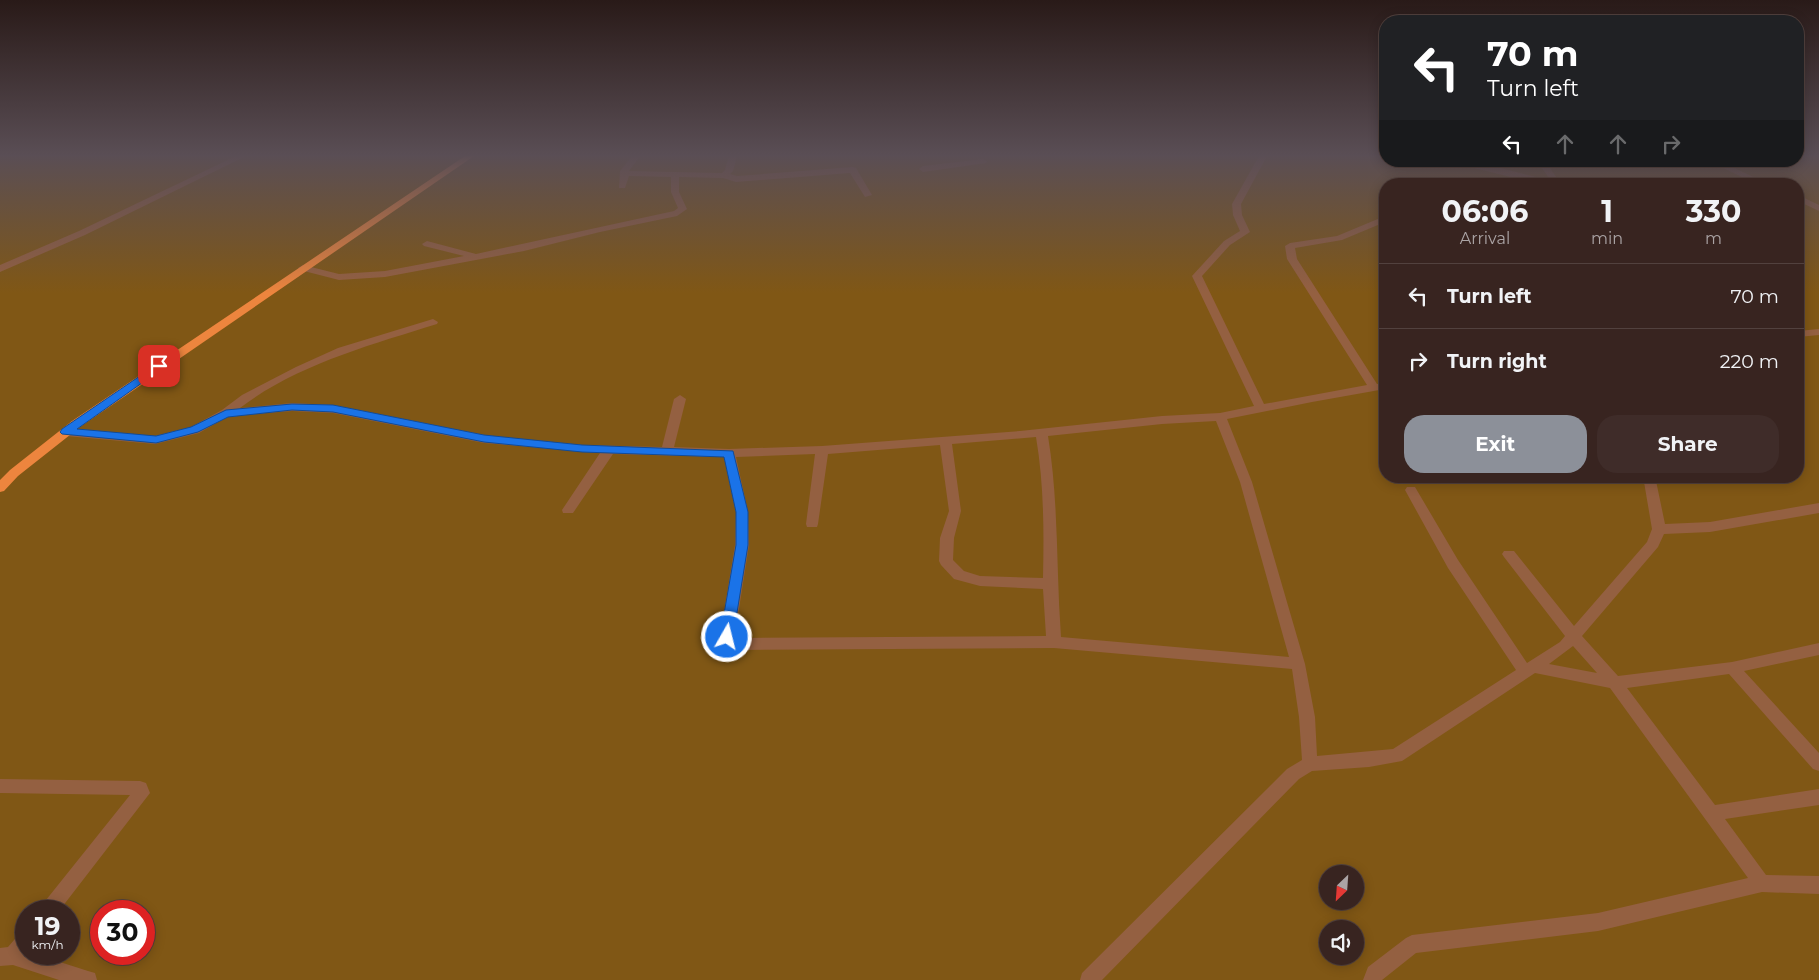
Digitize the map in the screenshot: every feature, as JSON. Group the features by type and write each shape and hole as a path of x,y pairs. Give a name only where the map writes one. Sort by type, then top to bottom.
{"main road":[{"path":"0,488 14,473 66,432 143,376 402,202"},
{"path":"0,472 14,473"}],"street":[{"path":"0,269 147,202"},
{"path":"303,268 339,277 385,274 477,257 678,213 683,209 680,202"},
{"path":"1237,202 1236,210 1245,232 1227,243 1197,276 1261,409"},
{"path":"1806,202 1819,208"},
{"path":"1379,221 1339,238 1290,246 1292,259 1379,386"},
{"path":"427,244 477,257"},
{"path":"66,432 156,440 195,430 226,413 246,398 300,369 342,350 433,322"},
{"path":"1804,333 1819,332"},
{"path":"226,413 292,407 333,409 484,439 582,449 729,453 822,450 1020,436 1041,432 1220,417 1379,387"},
{"path":"667,451 680,399"},
{"path":"1220,417 1246,482 1298,664 1307,717 1310,764"},
{"path":"1041,432 1048,467 1051,525 1050,584 1054,642"},
{"path":"945,440 955,511 947,538 946,561 959,575 980,581 1050,584"},
{"path":"568,510 609,450"},
{"path":"812,524 822,450"},
{"path":"729,453 742,512 742,545 727,637 741,644 1054,642 1298,664"},
{"path":"1089,980 1293,774 1310,764 1396,756 1565,646 1653,544 1659,529 1650,483"},
{"path":"1411,490 1453,564 1529,669 1615,683 1732,668 1819,649"},
{"path":"1659,529 1710,527 1819,508"},
{"path":"1509,554 1574,636 1615,683 1762,883"},
{"path":"1732,668 1819,764"},
{"path":"0,786 140,788 142,793 57,900"},
{"path":"1712,813 1817,801"},
{"path":"1372,980 1375,974 1412,944 1598,922 1762,883 1819,885"},
{"path":"6,957 88,980"}],"shaded area":[{"path":"0,202 1379,202 1379,483 1804,483 1804,202 1819,202 1819,980 0,980"}],"route":[{"path":"159,366 66,432 156,440 195,430 226,413 292,407 333,409 484,439 582,449 729,453 742,512 742,545 727,637"}]}
